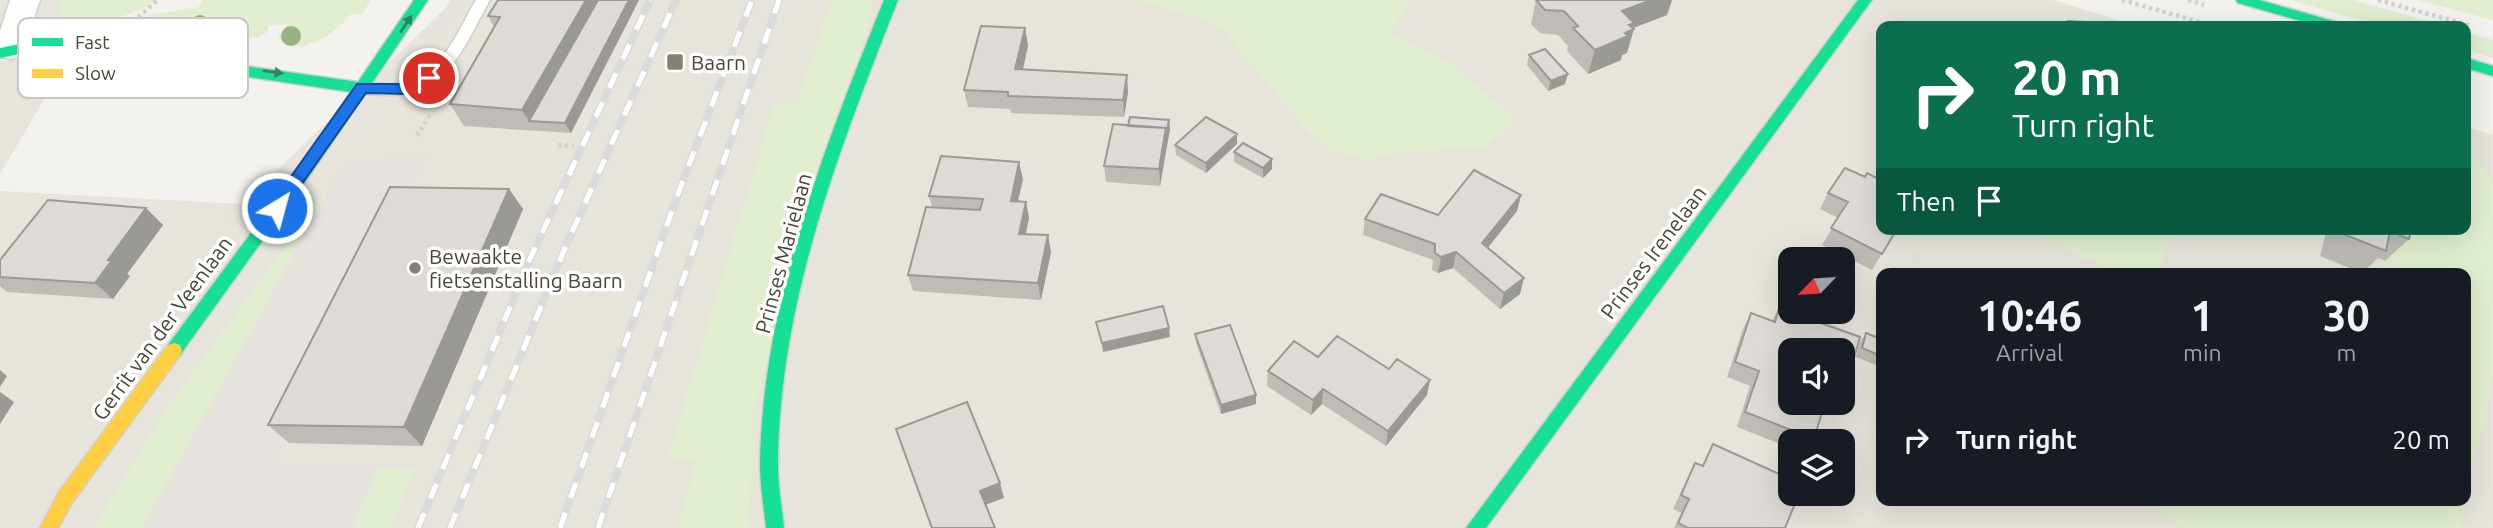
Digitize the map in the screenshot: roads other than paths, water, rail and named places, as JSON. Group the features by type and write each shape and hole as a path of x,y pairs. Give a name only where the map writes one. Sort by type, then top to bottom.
{"street":[{"path":"5,51 25,0"},
{"name":"Gerrit van der Veenlaan","path":"50,528 65,498 362,88 421,0"},
{"name":"Prinses Marielaan","path":"775,528 770,504 770,419 784,326 832,153 891,0"},
{"name":"Prinses Irenelaan","path":"1475,528 1866,0"},
{"path":"2243,0 2317,21"},
{"path":"2471,64 2493,71"},
{"path":"248,69 362,88"}],"lane":[{"path":"362,88 405,89 429,78 442,67 483,0"}],"railway":[{"path":"418,528 530,259 650,0"},
{"path":"450,528 565,248 676,0"},
{"path":"560,528 679,191 752,0"},
{"path":"598,528 779,0"}],"place":[{"name":"Baarn","path":"675,62"},
{"name":"Bewaakte fietsenstalling Baarn","path":"415,268"}]}
